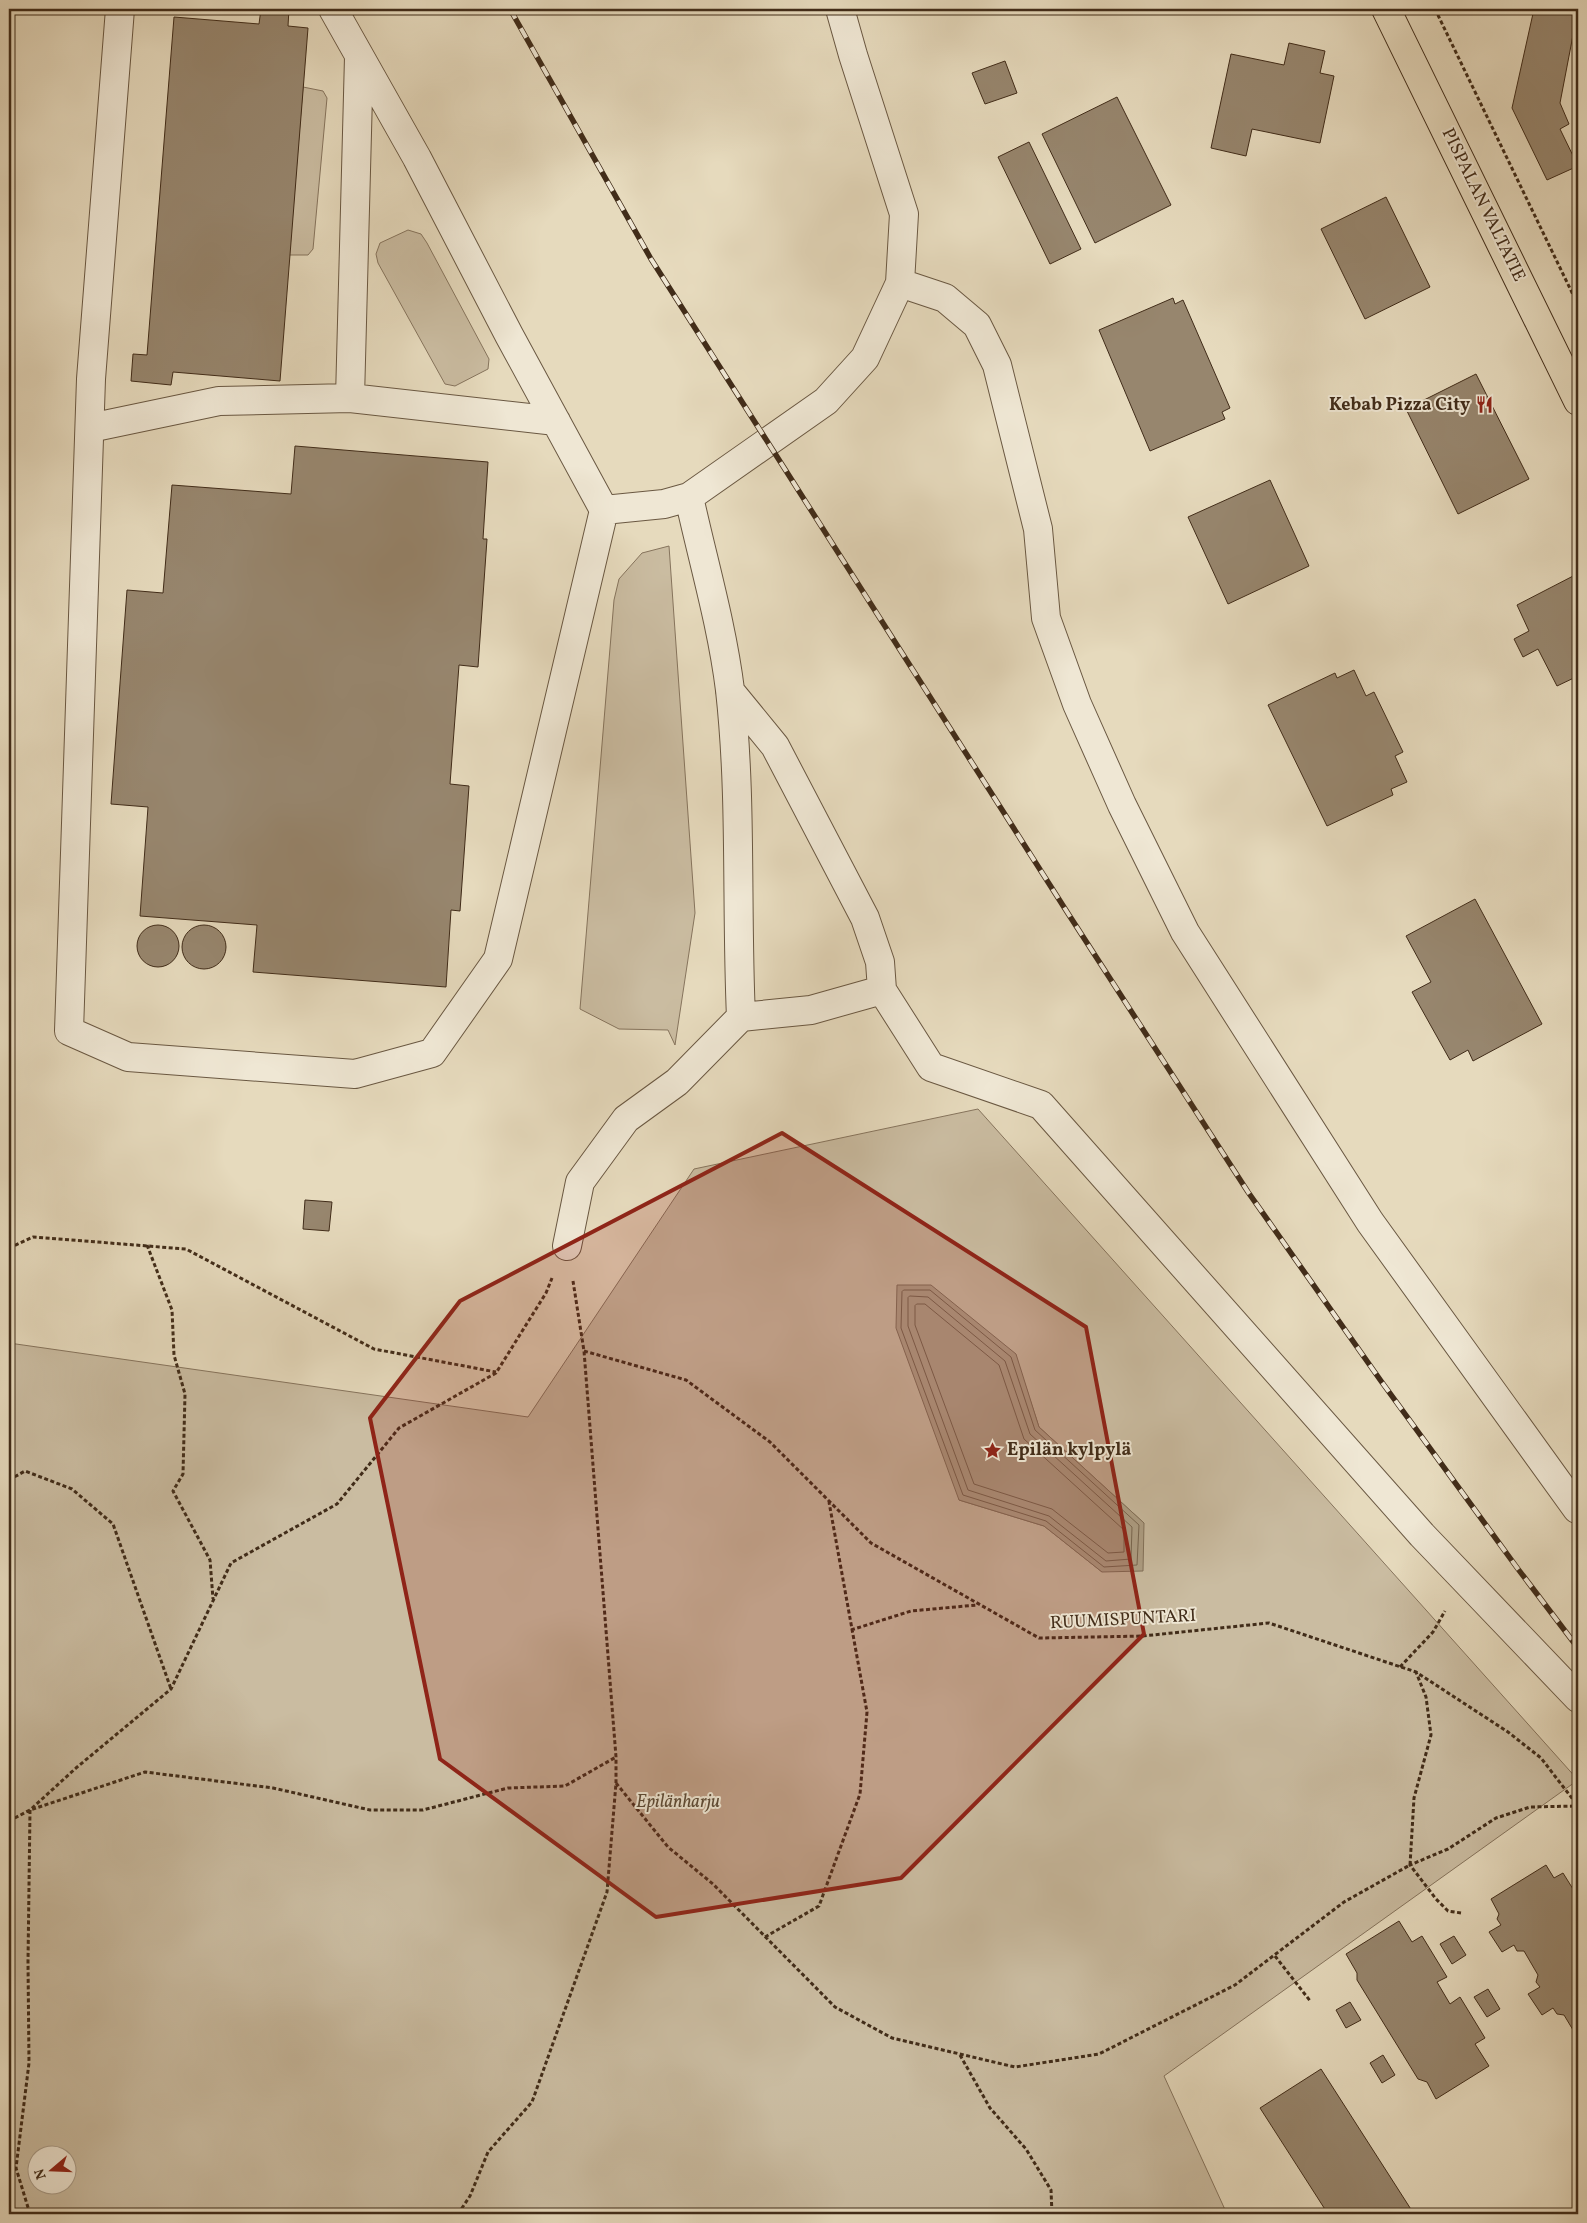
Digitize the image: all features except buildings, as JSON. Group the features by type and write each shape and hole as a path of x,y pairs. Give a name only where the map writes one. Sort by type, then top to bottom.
{"main road":[{"name":"PISPALAN VALTATIE","path":"1386,9 1578,401"}],"lane":[{"path":"120,9 92,379 69,1031 128,1057 354,1074 432,1052 498,959 604,510 417,158 333,9"},
{"path":"604,510 664,504 689,497 826,401 865,358 900,283 904,214 840,9"},
{"path":"350,398 359,56"},
{"path":"900,283 945,298 977,325 996,365 1038,529 1046,618 1081,713 1122,805 1185,932 1370,1222 1577,1509"},
{"path":"90,428 219,401 350,398 556,421"},
{"path":"689,497 724,652 730,691 735,774 742,1017"},
{"path":"730,691 775,746 865,918 880,962 882,990 931,1067 1041,1105 1415,1528 1578,1698"},
{"path":"567,1246 580,1182 626,1119 677,1082 742,1017 811,1010 882,990"}],"path":[{"path":"1435,9 1578,305"},
{"path":"9,1248 33,1237 186,1249 374,1349 496,1372"},
{"path":"147,1245 172,1310 174,1355 185,1394 183,1474 174,1491 210,1560 213,1600"},
{"path":"458,2214 470,2196 488,2152 532,2102 607,1892 616,1783 616,1757 584,1351 567,1246"},
{"path":"30,2214 16,2168 29,2063 30,1810 76,1768 171,1689 231,1563 337,1504 399,1428 496,1372 546,1293 567,1246"},
{"name":"RUUMISPUNTARI","path":"584,1351 686,1380 770,1442 871,1543 1039,1638 1143,1636 1269,1622 1416,1672 1508,1732 1541,1758 1578,1806"},
{"path":"9,1480 25,1471 72,1489 113,1524 171,1689"},
{"path":"765,1937 818,1906 860,1794 867,1712 828,1500"},
{"path":"1400,1667 1433,1632 1465,1580"},
{"path":"851,1630 911,1611 978,1605"},
{"path":"1416,1672 1426,1698 1431,1735 1414,1798 1410,1865 1436,1899 1448,1911 1460,1913"},
{"path":"9,1821 30,1810 145,1772 273,1788 370,1810 423,1810 508,1788 565,1786 616,1757"},
{"path":"616,1783 668,1847 713,1884 835,2007 892,2038 1015,2067 1099,2054 1235,1985 1344,1902 1410,1865 1448,1848 1496,1818 1530,1807 1578,1806"},
{"path":"1275,1956 1311,2002"},
{"path":"960,2054 990,2108 1026,2149 1051,2190 1052,2214"}],"highlighted area":[{"path":"782,1133 1086,1327 1144,1634 901,1878 656,1917 440,1759 370,1418 460,1301"}],"green space":[{"path":"303,87 323,91 327,98 313,249 308,255 289,255"},
{"path":"408,230 421,234 427,243 489,359 488,369 455,386 445,384 378,263 376,254 380,243"},
{"path":"669,546 695,913 675,1045 668,1030 619,1029 580,1009 614,600 619,579 642,553"},
{"name":"Epilänharju","path":"978,1109 1578,1780 1164,2076 1227,2214 9,2214 9,1343 528,1417 694,1169","holes":["1015,1354 1039,1427 1144,1523 1102,1572 1044,1526 959,1500"]}],"water":[{"path":"897,1285 931,1285 1016,1354 1039,1427 1144,1523 1143,1571 1102,1572 1044,1526 959,1500 896,1328"}],"railway":[{"path":"510,9 651,259 1248,1192 1381,1381 1578,1648"}],"place":[{"name":"Kebab Pizza City","path":"1484,405"},
{"name":"Epilän kylpylä","path":"993,1450"}]}
